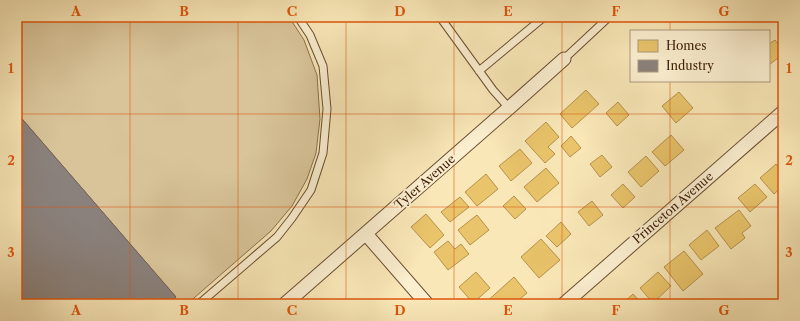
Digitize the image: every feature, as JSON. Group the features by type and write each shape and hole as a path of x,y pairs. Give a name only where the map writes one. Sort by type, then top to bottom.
{"street":[{"name":"Tyler Avenue","path":"285,304 564,59"},
{"name":"Princeton Avenue","path":"564,304 783,112"},
{"path":"366,234 427,304"}],"lane":[{"path":"199,304 277,237 311,190 324,153 327,109 323,66 310,36 298,17"},
{"path":"440,17 479,71 509,108"},
{"path":"479,71 544,17"},
{"path":"564,59 610,17"}],"shaded area":[{"path":"17,17 289,17 304,40 317,75 320,119 316,153 307,179 292,206 271,231 187,304 168,304 176,297 17,113"}],"building: Homes":[{"path":"775,40 783,50 783,54 770,64 770,43"},
{"path":"586,90 599,104 572,128 560,114"},
{"path":"679,92 693,108 676,123 662,106"},
{"path":"618,102 629,115 617,126 606,113"},
{"path":"546,122 559,137 548,147 555,154 545,163 525,141"},
{"path":"671,135 684,150 665,166 652,152"},
{"path":"571,136 581,148 570,157 561,146"},
{"path":"520,149 532,163 511,181 499,166"},
{"path":"602,155 612,167 600,177 590,164"},
{"path":"646,156 659,171 641,187 628,172"},
{"path":"776,164 783,172 783,186 774,194 760,178"},
{"path":"546,168 559,183 537,202 524,187"},
{"path":"486,174 498,189 477,206 465,192"},
{"path":"623,184 635,197 623,208 611,195"},
{"path":"755,184 767,197 750,212 738,198"},
{"path":"514,196 526,209 515,219 503,206"},
{"path":"460,197 469,207 450,222 441,212"},
{"path":"592,201 603,215 589,226 578,212"},
{"path":"739,210 751,226 742,233 745,238 731,249 715,228"},
{"path":"426,214 444,235 430,248 411,227"},
{"path":"477,215 489,230 470,245 458,230"},
{"path":"561,222 571,234 557,247 546,236"},
{"path":"707,230 719,246 701,260 689,245"},
{"path":"541,239 560,260 539,278 521,257"},
{"path":"448,241 455,249 461,244 469,254 448,270 434,252"},
{"path":"684,251 703,274 683,291 664,267"},
{"path":"476,272 490,288 473,303 459,287"},
{"path":"658,272 671,286 653,303 640,288"},
{"path":"514,277 527,293 514,304 484,304"},
{"path":"633,294 642,304 622,304"}],"building: Industry":[{"path":"17,113 176,297 168,304 17,304"}]}
